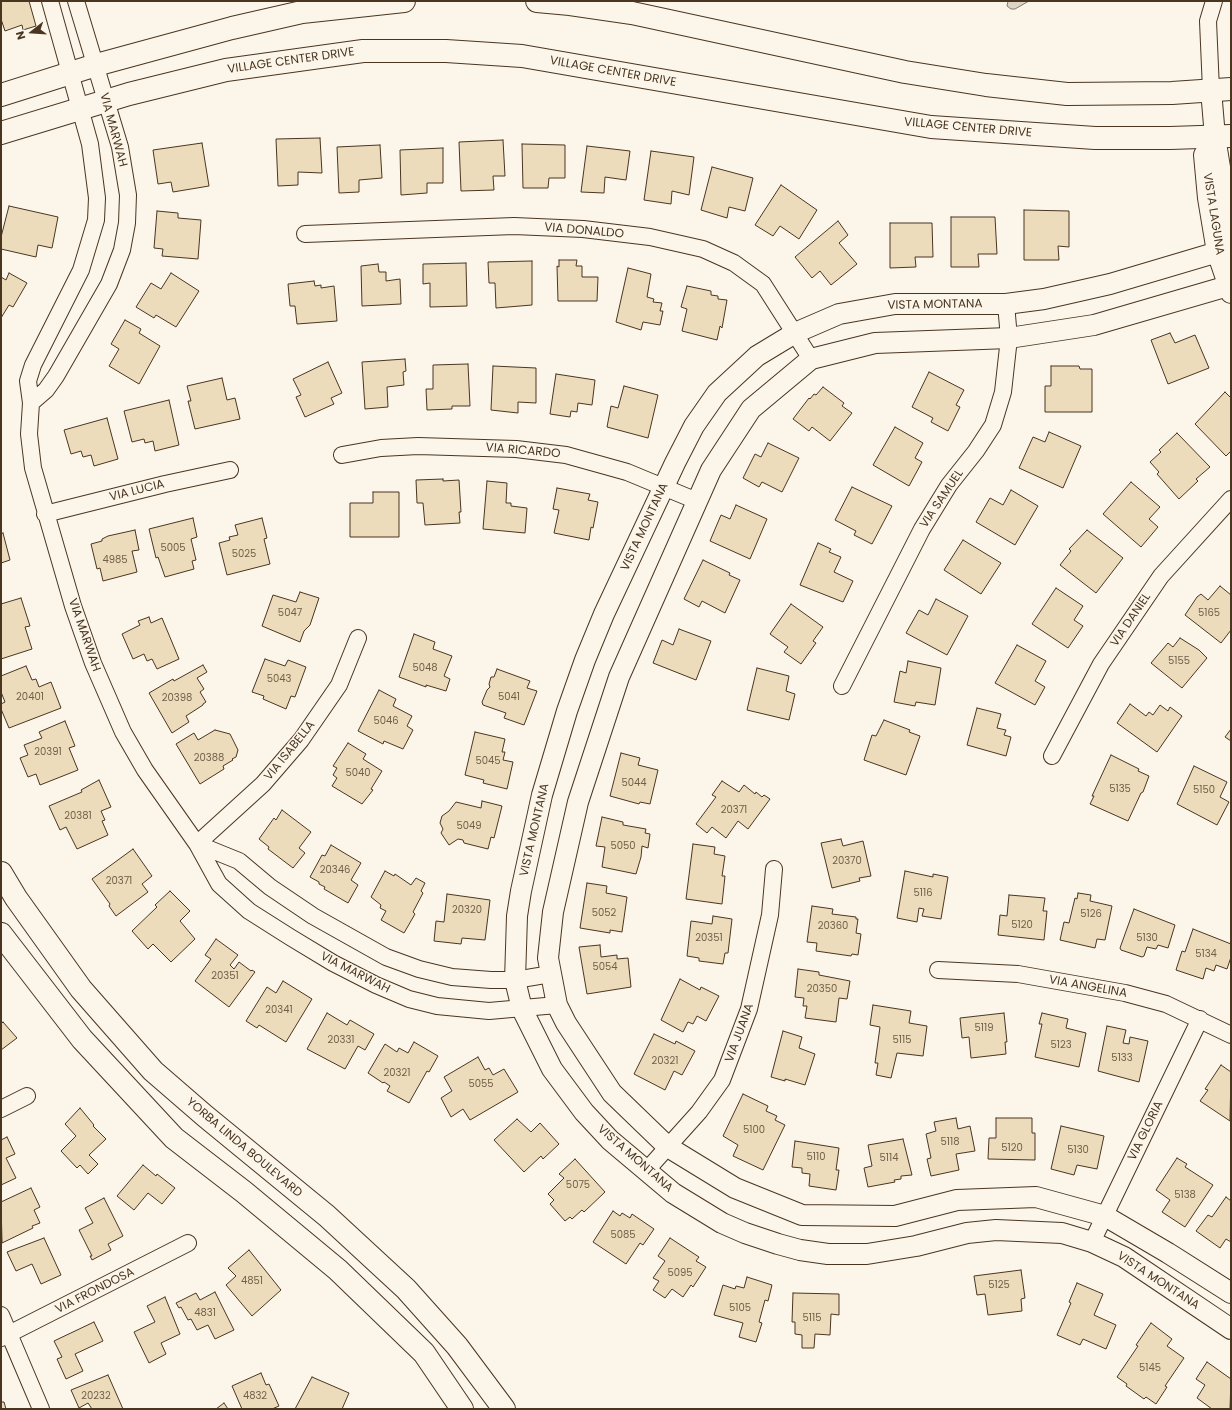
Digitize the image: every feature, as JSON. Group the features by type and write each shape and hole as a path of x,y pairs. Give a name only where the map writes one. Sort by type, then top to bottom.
{"main road":[{"path":"1,95 96,65 232,28 302,12 404,1"},
{"path":"537,1 632,13 905,72 986,85 1067,94 1172,93 1221,89"},
{"name":"VILLAGE CENTER DRIVE","path":"1,133 129,94 226,70 280,61 363,51 446,51 522,56 931,126 1095,138 1223,136"},
{"name":"YORBA LINDA BOULEVARD","path":"1,873 16,898 80,990 153,1071 205,1116 327,1216 406,1289 457,1346 504,1409"},
{"path":"1,934 82,1040 174,1138 244,1192 338,1270 424,1354 462,1409"}],"street":[{"name":"VIA MARWAH","path":"50,1 90,144 96,177 96,220 81,270 33,365 28,381 31,403 29,434 32,461 45,514 76,613 93,663 124,732 145,770 197,844 219,884 249,911 340,967 409,999 437,1006 490,1010 522,1009 557,1005"},
{"name":"VIA MARWAH","path":"31,403 46,390 68,357 109,284 122,250 127,223 128,195 120,147 76,1"},
{"path":"1214,1 1208,21 1221,89"},
{"name":"VISTA LAGUNA","path":"1221,89 1223,136 1231,234"},
{"name":"VISTA LAGUNA","path":"1223,136 1204,155 1204,160 1208,198 1224,250 1230,288"},
{"name":"VIA DONALDO","path":"305,234 514,226 583,229 650,237 703,249 734,263 763,284 810,359"},
{"name":"VISTA MONTANA","path":"1224,250 1110,284 1044,299 1006,304 895,304 839,314 795,333 757,356 717,393 694,426 604,614 585,660 557,741 542,795 521,891 517,916 515,980 522,1009 552,1070 610,1140 673,1193 722,1223 745,1233 800,1250 828,1254 867,1254 916,1246 967,1233 996,1230 1062,1233 1092,1242 1124,1257 1231,1329"},
{"path":"1230,288 1094,325 1009,338 875,343 810,359 751,409 711,470 619,676 578,802 553,912 548,958 557,1005 566,1023 612,1093 668,1147 735,1188 802,1216 895,1216 957,1200 1036,1197 1105,1216 1168,1252 1231,1293"},
{"name":"VIA SAMUEL","path":"842,686 922,529 949,486 993,425 1003,392 1009,338 1006,304"},
{"name":"VIA RICARDO","path":"342,455 380,448 418,446 516,449 566,455 627,472 697,501"},
{"name":"VIA LUCIA","path":"45,514 165,484 230,470"},
{"name":"VIA DANIEL","path":"1052,756 1101,664 1161,576 1231,499"},
{"name":"VIA ISABELLA","path":"197,844 263,784 301,740 338,685 358,638"},
{"path":"197,844 238,860 276,891 313,916 386,957 418,969 452,977 515,980 551,974"},
{"name":"VIA JUANA","path":"646,1171 699,1112 722,1080 750,1009 770,915 774,869"},
{"name":"VIA ANGELINA","path":"938,970 1018,974 1125,993 1166,1004 1231,1035"},
{"name":"VIA GLORIA","path":"1092,1242 1200,1019"},
{"path":"1,1109 28,1096"},
{"name":"VIA FRONDOSA","path":"6,1336 188,1243"},
{"path":"1,1315 6,1336 41,1409"}],"shaded area":[{"path":"1008,1 1029,1 1015,9 1011,9 1007,6"}],"building":[{"path":"1,1 29,1 36,26 23,30 22,25 5,31 1,19"},
{"path":"320,138 322,173 298,172 298,185 278,186 276,139"},
{"path":"503,140 505,176 493,176 494,190 461,191 459,142"},
{"path":"202,143 209,186 173,192 171,182 158,184 153,150"},
{"path":"522,144 565,145 565,178 549,178 548,188 523,188"},
{"path":"380,145 382,178 359,180 359,192 339,193 337,147"},
{"path":"587,146 630,151 626,180 605,177 604,193 581,192"},
{"path":"443,148 443,183 427,183 427,193 401,195 400,150"},
{"path":"651,151 694,157 689,195 672,191 671,204 644,200"},
{"path":"712,167 753,178 745,211 729,207 727,218 701,210"},
{"path":"781,185 817,210 799,239 780,226 773,236 755,225"},
{"path":"9,206 58,217 52,248 38,245 36,257 1,249 1,237"},
{"path":"1024,210 1069,211 1069,247 1058,246 1059,260 1024,260"},
{"path":"157,211 178,213 178,218 201,220 198,259 162,256 163,249 154,248"},
{"path":"951,217 995,217 997,254 978,254 979,267 951,267"},
{"path":"838,221 848,235 839,243 857,264 831,285 820,271 812,278 795,257"},
{"path":"890,223 932,223 933,257 915,257 916,267 890,268"},
{"path":"559,260 577,260 576,266 582,266 582,277 598,277 597,301 558,301 557,266 559,267"},
{"path":"532,261 532,305 496,308 495,283 489,283 488,262"},
{"path":"466,263 467,306 430,307 430,283 423,284 423,264"},
{"path":"378,264 379,272 386,272 386,281 400,279 401,304 362,306 361,266"},
{"path":"628,268 651,274 647,297 654,299 653,302 662,303 660,311 663,311 660,325 643,322 641,330 616,322"},
{"path":"9,273 27,283 13,307 9,305 1,318 1,277 6,280"},
{"path":"171,273 199,291 176,327 156,315 154,318 136,307 151,283 161,289"},
{"path":"314,281 315,286 321,285 321,288 334,286 337,321 297,324 295,306 290,306 288,284"},
{"path":"687,286 711,291 711,295 718,296 718,299 727,300 722,328 720,326 717,340 682,331 687,309 681,307"},
{"path":"125,320 141,329 139,333 160,346 139,384 109,366 119,349 111,344"},
{"path":"1170,333 1175,343 1195,335 1209,368 1168,384 1151,340"},
{"path":"405,359 406,371 403,372 404,385 387,387 388,407 365,409 362,362"},
{"path":"328,362 342,393 331,398 334,404 305,417 296,397 301,395 293,379"},
{"path":"468,364 470,406 452,406 452,409 427,410 426,389 433,389 433,365"},
{"path":"493,366 536,368 536,403 518,402 518,413 491,410"},
{"path":"1051,366 1079,366 1080,369 1092,369 1092,412 1045,412 1045,386 1051,386"},
{"path":"929,372 964,390 956,405 960,407 948,431 931,422 933,418 912,407"},
{"path":"556,374 595,380 592,405 578,403 577,412 571,411 570,417 550,414"},
{"path":"222,378 227,400 235,398 240,419 195,429 188,401 191,401 187,386"},
{"path":"624,386 658,395 648,438 607,427 611,406 618,408"},
{"path":"823,387 844,403 842,406 852,413 830,441 812,427 809,431 793,419 809,398 810,399 814,394 816,395"},
{"path":"1225,392 1231,398 1231,451 1226,456 1195,424"},
{"path":"169,400 179,445 155,451 153,441 145,443 144,439 132,442 124,411"},
{"path":"107,418 118,459 94,466 91,455 83,457 81,451 71,454 64,430"},
{"path":"895,427 923,443 915,458 922,462 909,486 873,465"},
{"path":"1049,432 1081,446 1063,488 1019,468 1033,437 1045,442"},
{"path":"1177,433 1210,467 1196,479 1198,481 1179,499 1157,474 1159,472 1150,462 1161,452 1159,450"},
{"path":"768,443 799,458 782,492 762,482 759,487 743,478 755,454 761,457"},
{"path":"443,479 443,481 459,480 461,512 459,512 460,523 425,525 423,503 417,503 416,480"},
{"path":"487,481 507,483 506,503 511,503 511,506 527,508 525,533 483,529"},
{"path":"1131,482 1160,507 1149,519 1158,527 1141,547 1103,514"},
{"path":"852,487 892,506 872,544 854,535 856,531 835,520"},
{"path":"557,488 590,494 588,500 598,502 589,540 554,533 559,510 553,509"},
{"path":"1011,490 1038,506 1015,545 976,522 990,498 1003,505"},
{"path":"373,492 399,492 399,537 350,537 350,503 373,503"},
{"path":"736,505 767,519 750,559 710,541 721,515 730,519"},
{"path":"193,518 197,537 191,539 196,560 192,561 194,569 165,577 158,557 156,558 149,529"},
{"path":"262,518 267,538 264,539 270,564 227,575 219,543 230,540 229,537 238,535 235,525"},
{"path":"135,530 139,550 132,551 137,572 103,581 100,568 97,569 91,544 102,541 102,539 108,536"},
{"path":"1087,530 1123,558 1096,593 1060,565 1071,551 1069,549"},
{"path":"3,533 10,560 1,563 1,534"},
{"path":"963,540 1001,563 981,594 944,570"},
{"path":"818,543 831,549 829,552 841,557 834,572 853,581 843,602 800,585"},
{"path":"703,560 730,573 729,575 740,580 725,613 702,601 699,607 684,599"},
{"path":"1220,586 1231,595 1231,630 1221,643 1185,615 1197,597 1201,594 1208,600"},
{"path":"1056,588 1083,606 1074,620 1083,626 1068,648 1032,624"},
{"path":"300,592 319,598 310,625 304,631 300,642 262,626 273,595 296,602"},
{"path":"21,598 30,626 25,627 32,649 1,659 1,604"},
{"path":"936,599 968,616 947,655 906,633 919,610 928,615"},
{"path":"791,604 823,627 813,641 816,643 801,664 784,652 788,647 770,634"},
{"path":"149,617 151,623 162,618 179,659 157,669 152,659 147,661 144,654 133,659 122,634 140,625 138,621"},
{"path":"679,629 711,641 696,680 653,663 662,640 673,645"},
{"path":"414,634 435,642 433,649 452,656 444,676 450,679 446,691 426,685 426,687 399,677"},
{"path":"1180,638 1199,650 1207,658 1182,688 1151,663 1168,643 1173,647"},
{"path":"1017,645 1046,661 1035,681 1045,687 1035,705 995,683"},
{"path":"265,659 285,666 288,660 306,667 295,697 291,696 286,709 263,699 264,696 252,692"},
{"path":"908,661 941,668 935,705 916,702 915,706 894,702 900,671 906,673"},
{"path":"203,665 207,672 197,678 204,689 200,692 206,702 186,716 189,722 172,733 149,693 173,679 174,681"},
{"path":"26,666 32,680 36,679 39,687 51,682 61,708 9,728 1,709 1,704 5,702 1,692 1,676"},
{"path":"757,668 789,676 786,691 795,694 789,720 747,710"},
{"path":"497,669 530,681 527,688 537,691 524,725 504,718 506,713 483,705 482,702 487,690 490,687 489,684 491,677 494,677"},
{"path":"379,690 396,699 393,706 412,716 407,726 413,730 403,749 384,741 383,744 358,731"},
{"path":"1130,704 1146,716 1149,712 1153,715 1160,705 1168,711 1170,707 1182,716 1157,752 1117,723"},
{"path":"977,708 1001,714 997,728 1006,730 1004,735 1011,737 1006,756 967,745"},
{"path":"884,720 910,730 909,732 920,736 906,775 864,760 872,735 876,736"},
{"path":"65,721 75,746 69,748 78,770 40,785 36,774 28,777 20,758 28,755 24,745 42,738 39,732"},
{"path":"1231,729 1231,741 1225,737"},
{"path":"215,730 230,734 238,750 236,757 223,766 224,769 200,784 176,744 194,733 198,740"},
{"path":"475,732 505,739 502,752 505,752 503,760 513,762 507,789 483,783 484,780 465,775"},
{"path":"348,743 366,754 363,759 382,771 371,789 373,790 362,804 332,786 337,778 333,775 337,768 333,766"},
{"path":"621,753 640,758 638,765 658,770 650,804 640,802 639,804 610,796"},
{"path":"1111,755 1139,769 1138,771 1149,776 1143,792 1141,793 1128,821 1090,804 1094,796 1092,796"},
{"path":"1194,766 1227,782 1220,797 1229,802 1217,825 1177,804"},
{"path":"99,780 111,807 101,811 105,820 102,821 108,835 77,849 66,827 60,830 49,806 82,792 81,790"},
{"path":"722,781 739,792 744,785 755,794 756,792 762,797 764,795 770,799 748,829 738,821 726,838 712,827 707,833 696,824 716,797 712,795"},
{"path":"482,801 502,806 494,838 491,837 488,849 464,843 463,840 458,839 449,845 441,833 443,829 440,823 442,816 449,811 456,802 481,808"},
{"path":"282,810 311,832 299,848 305,853 293,868 268,849 269,847 259,839 274,818 276,820"},
{"path":"602,817 623,822 623,825 646,829 645,833 650,834 648,848 642,846 641,857 636,874 602,867 605,847 596,846"},
{"path":"841,839 843,846 863,841 871,876 859,878 860,881 832,888 821,843"},
{"path":"693,844 715,847 714,854 725,856 722,876 725,876 722,904 686,899"},
{"path":"331,845 361,863 351,880 358,885 348,903 324,889 325,887 310,877 322,855 325,856"},
{"path":"133,849 152,876 142,884 148,892 116,916 109,906 110,904 92,879"},
{"path":"385,871 394,876 395,874 411,885 416,878 425,883 421,891 423,893 413,912 415,914 404,933 381,920 386,911 380,908 381,905 371,897"},
{"path":"905,871 933,877 933,874 948,877 941,919 922,916 924,909 919,908 917,922 897,918"},
{"path":"587,883 607,886 606,893 627,897 622,932 610,930 610,933 580,928"},
{"path":"170,891 190,911 180,921 195,939 171,962 153,944 148,949 132,931 157,907 155,905"},
{"path":"1078,893 1091,895 1090,901 1112,906 1105,940 1097,939 1095,948 1060,940 1064,922 1069,923 1075,898 1077,899"},
{"path":"447,894 490,900 485,940 462,938 461,944 434,941 436,921 444,922"},
{"path":"1009,895 1045,898 1043,911 1047,911 1044,940 998,935 1000,915 1007,916"},
{"path":"812,906 833,909 832,914 856,917 856,919 858,919 856,933 861,934 858,955 852,954 851,956 816,951 817,943 807,942"},
{"path":"1134,909 1175,925 1168,948 1158,945 1156,949 1147,947 1144,956 1142,957 1121,950 1120,948"},
{"path":"713,916 732,919 728,953 725,953 723,964 699,961 699,958 687,956 691,921 712,924"},
{"path":"1193,929 1231,944 1231,957 1227,969 1216,965 1214,971 1206,968 1203,979 1176,970 1182,951 1185,952"},
{"path":"216,939 238,955 230,965 234,969 239,962 251,971 252,970 255,972 229,1007 195,981 211,959 205,955"},
{"path":"600,945 601,957 617,955 617,959 628,958 631,987 587,994 579,947"},
{"path":"798,969 819,972 819,975 850,981 847,999 839,998 836,1022 805,1018 807,1006 803,1006 804,998 795,997"},
{"path":"680,979 700,990 701,987 719,996 706,1021 697,1016 693,1024 688,1022 683,1032 661,1020"},
{"path":"283,981 312,999 286,1042 259,1025 257,1028 246,1021 267,987 276,993"},
{"path":"873,1005 911,1011 909,1023 927,1026 923,1056 897,1053 891,1078 876,1075 878,1063 875,1063 880,1027 870,1025"},
{"path":"327,1013 347,1025 350,1020 374,1034 365,1050 358,1046 345,1069 307,1049"},
{"path":"1004,1013 1007,1042 1005,1042 1006,1054 971,1058 969,1037 962,1038 960,1018"},
{"path":"1042,1013 1068,1019 1066,1028 1086,1033 1079,1067 1035,1057 1042,1024 1039,1024"},
{"path":"3,1022 17,1038 1,1050 1,1024"},
{"path":"1107,1026 1126,1030 1123,1043 1129,1044 1130,1037 1148,1041 1139,1082 1098,1071"},
{"path":"783,1031 802,1037 799,1048 815,1054 805,1085 785,1079 785,1081 771,1077"},
{"path":"654,1034 675,1044 676,1041 695,1051 682,1075 674,1071 665,1090 634,1074"},
{"path":"414,1042 438,1056 429,1072 427,1071 409,1103 387,1091 390,1086 368,1073 385,1044 397,1052 399,1048 408,1053"},
{"path":"478,1057 485,1070 489,1068 493,1075 504,1069 518,1092 470,1120 463,1109 451,1117 441,1098 452,1091 444,1077"},
{"path":"1221,1065 1231,1072 1230,1121 1200,1101 1208,1090 1205,1089"},
{"path":"743,1094 768,1106 766,1111 777,1116 775,1120 785,1125 763,1170 733,1156 738,1145 723,1136"},
{"path":"80,1108 94,1125 93,1126 106,1139 89,1155 98,1164 88,1174 80,1165 77,1168 61,1151 76,1136 65,1124"},
{"path":"956,1118 958,1129 970,1126 975,1151 956,1154 959,1170 931,1176 927,1159 931,1158 926,1134 936,1131 934,1122"},
{"path":"996,1118 1032,1118 1032,1133 1035,1133 1035,1160 988,1159 989,1138 996,1138"},
{"path":"517,1119 531,1132 540,1123 559,1144 543,1159 541,1156 524,1172 494,1140"},
{"path":"1061,1126 1104,1136 1097,1169 1077,1165 1074,1175 1051,1169"},
{"path":"7,1137 15,1154 6,1158 16,1178 1,1185 1,1140"},
{"path":"903,1139 912,1175 901,1176 901,1179 894,1180 895,1182 868,1187 864,1168 872,1166 868,1145"},
{"path":"795,1141 839,1148 836,1170 839,1170 836,1190 809,1186 810,1174 802,1173 802,1168 792,1167"},
{"path":"1177,1158 1187,1164 1185,1167 1213,1185 1185,1227 1162,1212 1170,1200 1156,1190"},
{"path":"575,1159 605,1192 584,1212 582,1210 572,1219 570,1217 565,1221 550,1204 554,1200 548,1194 564,1178 559,1174"},
{"path":"143,1165 156,1176 157,1174 175,1188 162,1204 148,1193 134,1210 117,1196"},
{"path":"31,1188 40,1207 34,1210 40,1223 2,1243 1,1202"},
{"path":"1226,1197 1231,1201 1231,1242 1226,1239 1220,1248 1196,1231 1208,1215 1212,1217"},
{"path":"104,1198 123,1236 108,1244 111,1250 92,1260 90,1256 92,1256 79,1230 93,1223 85,1208"},
{"path":"613,1211 620,1216 622,1213 630,1218 632,1214 654,1229 643,1245 640,1243 626,1264 593,1242"},
{"path":"44,1238 61,1275 41,1284 32,1264 16,1271 7,1252"},
{"path":"670,1238 699,1257 696,1261 706,1267 693,1287 691,1285 683,1297 672,1289 665,1298 653,1290 659,1281 653,1278 665,1261 658,1256"},
{"path":"249,1250 281,1290 252,1316 226,1285 236,1276 228,1268"},
{"path":"1021,1270 1025,1298 1021,1299 1022,1311 988,1315 985,1294 977,1295 974,1276"},
{"path":"747,1277 772,1285 768,1301 765,1300 759,1322 762,1323 756,1342 739,1337 743,1323 714,1315 723,1285 735,1289 736,1286 744,1288"},
{"path":"1077,1283 1103,1294 1094,1315 1116,1325 1106,1349 1083,1339 1080,1345 1057,1335 1071,1303 1069,1302"},
{"path":"215,1292 234,1330 215,1339 208,1325 197,1330 191,1319 188,1320 181,1307 179,1308 176,1303 196,1293 200,1300"},
{"path":"793,1293 839,1294 839,1315 831,1314 830,1335 815,1334 814,1348 802,1348 802,1335 795,1334 795,1322 792,1322"},
{"path":"165,1297 180,1334 161,1343 166,1354 149,1363 134,1332 155,1322 147,1306"},
{"path":"94,1322 103,1341 75,1354 83,1371 66,1379 57,1359 62,1357 54,1341"},
{"path":"1151,1323 1172,1339 1167,1346 1184,1358 1165,1386 1167,1387 1156,1404 1146,1397 1144,1399 1126,1386 1127,1384 1117,1377 1138,1346 1136,1345"},
{"path":"1207,1362 1231,1379 1230,1409 1212,1409 1197,1398 1205,1385 1196,1379"},
{"path":"261,1373 266,1385 269,1384 279,1406 272,1409 242,1409 232,1386"},
{"path":"108,1375 123,1409 92,1409 88,1403 79,1408 71,1390"},
{"path":"312,1377 349,1393 342,1409 295,1409"},
{"path":"1,1402 4,1402 6,1409 1,1409"},
{"path":"224,1403 228,1409 216,1409"}]}
